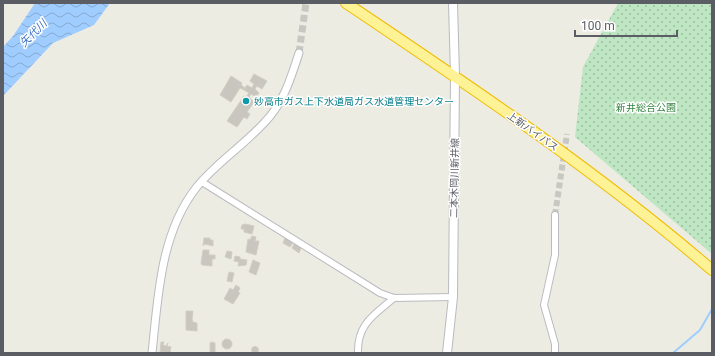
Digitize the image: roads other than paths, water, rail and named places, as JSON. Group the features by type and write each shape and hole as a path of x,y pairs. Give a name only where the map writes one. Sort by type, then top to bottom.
{"highway":[{"name":"上新バイパス","path":"346,3 455,76 579,163 712,270"}],"main road":[{"name":"二本木岡川新井線","path":"446,353 452,297 455,76 453,3"}],"street":[{"path":"152,353 157,302 165,258 176,223 184,206 202,182 265,122 277,107 290,82 299,53"},
{"path":"202,182 360,282 380,293 394,298 452,297"},
{"path":"555,215 556,255 544,306 555,344 555,353"},
{"path":"358,353 360,333 367,322 394,298"}],"water":[{"name":"矢代川","path":"35,3 110,3 94,25 53,43 3,96 3,47 13,36"}],"waterway":[{"path":"673,353 700,330 712,309"}],"tunnel":[{"path":"299,53 306,3"},
{"path":"555,215 567,134"}],"place":[{"name":"妙高市ガス上下水道局ガス水道管理センター","path":"246,101"}],"park label":[{"name":"新井総合公園","path":"646,107"}]}
